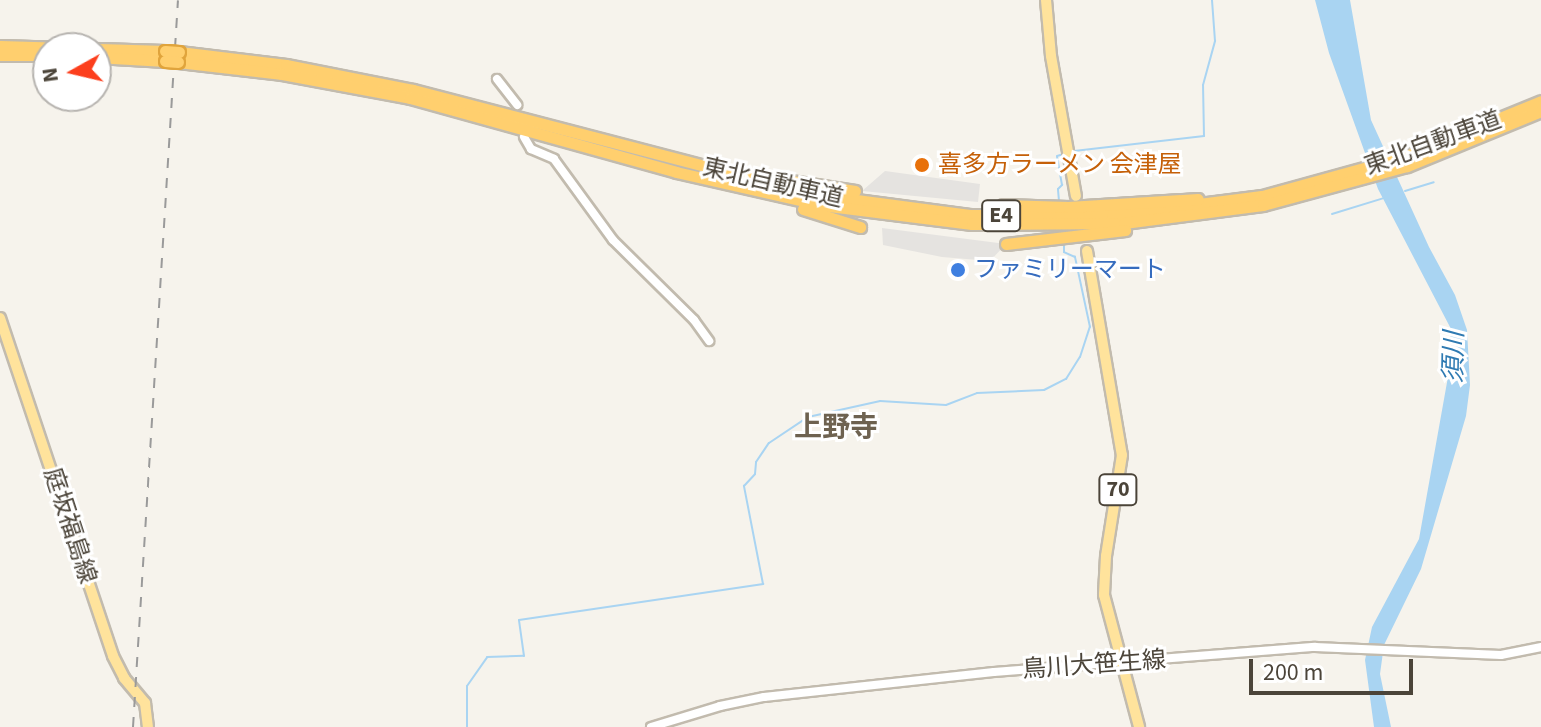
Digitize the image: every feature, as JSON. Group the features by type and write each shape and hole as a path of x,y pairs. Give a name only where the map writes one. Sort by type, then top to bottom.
{"highway":[{"name":"東北自動車道","path":"0,46 286,65 391,85 811,194 970,215 1112,215 1263,200"},
{"path":"0,55 32,55"},
{"name":"東北自動車道","path":"112,57 165,56"},
{"name":"東北自動車道","path":"179,57 410,98 676,172 821,205 972,224 1124,223 1263,200 1406,162 1541,111"},
{"name":"東北自動車道","path":"1406,162 1541,101"},
{"path":"668,159 855,191"},
{"path":"676,172 860,227"},
{"path":"1003,205 1068,207 1263,200"},
{"path":"1006,244 1183,223 1263,200"}],"main road":[{"path":"1046,0 1051,56 1076,196"},
{"name":"70","path":"1087,251 1122,455 1104,580 1120,662 1139,727"},
{"name":"庭坂福島線","path":"0,318 113,656 124,678 145,703 148,727"}],"street":[{"path":"497,79 517,105"},
{"path":"524,137 531,149 554,159 613,240 694,320 709,341"},
{"name":"鳥川大笹生線","path":"651,727 720,706 779,695 976,673 1292,648 1356,647 1501,655 1541,647"}],"shaded area":[{"path":"885,171 980,184 978,202 862,191"},
{"path":"882,228 1006,244 990,261 942,257 883,245"}],"water":[{"name":"須川","path":"1315,0 1350,0 1371,120 1429,247 1455,295 1467,330 1470,385 1466,416 1421,569 1384,645 1380,674 1391,727 1374,727 1365,660 1372,627 1419,539 1451,360 1450,327 1378,189 1329,53"}],"waterway":[{"path":"1074,151 1204,136 1203,85 1215,41 1212,0"},
{"path":"1059,201 1058,189 1062,185 1057,156 1064,154"},
{"path":"1405,191 1434,182"},
{"path":"1332,214 1384,198"},
{"path":"467,727 467,686 487,657 524,656 519,620 763,584 744,486 755,474 756,462 769,443 808,417 880,401 946,405 977,393 1044,390 1066,379 1080,357 1090,327 1075,257 1064,252 1064,245"}],"railway":[{"path":"133,727 178,0"}],"place":[{"name":"喜多方ラーメン 会津屋","path":"922,165"},
{"name":"ファミリーマート","path":"958,270"}],"district":[{"name":"上野寺","path":"836,427"}]}
